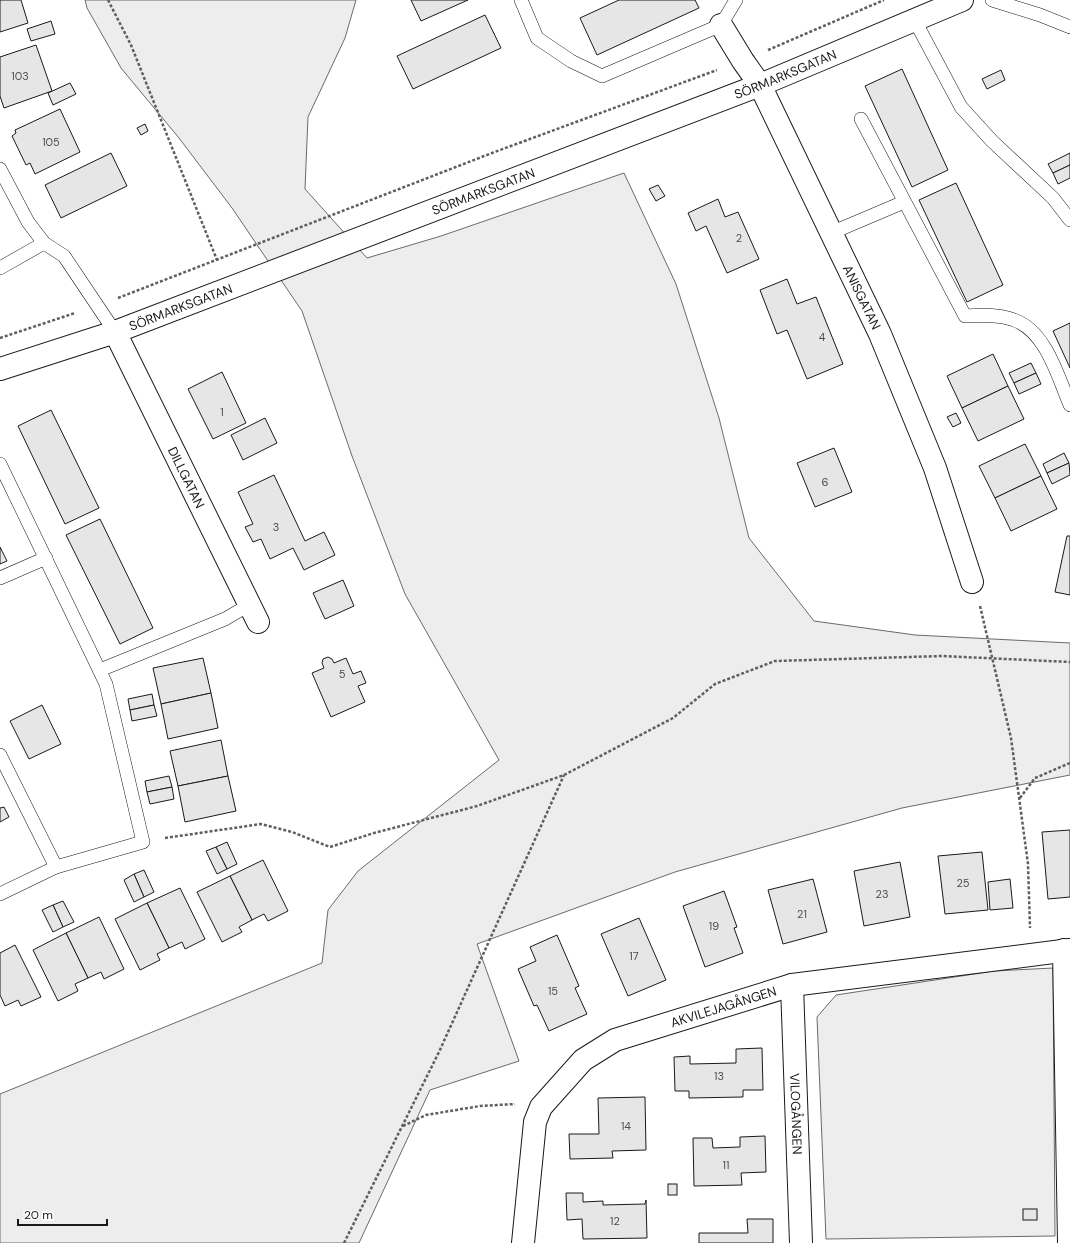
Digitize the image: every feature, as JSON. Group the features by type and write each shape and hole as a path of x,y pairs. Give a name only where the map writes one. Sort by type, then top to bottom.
{"street":[{"name":"SÖRMARKSGATAN","path":"0,369 115,332 760,85 962,0"},
{"name":"ANISGATAN","path":"721,25 760,85 880,334 935,468 972,582"},
{"name":"DILLGATAN","path":"115,332 253,614"},
{"name":"AKVILEJAGÅNGEN","path":"523,1243 536,1122 541,1107 583,1060 615,1040 792,985 1067,950"},
{"path":"1067,950 1069,1243"},
{"name":"VILOGÅNGEN","path":"792,985 801,1243"}],"lane":[{"path":"521,0 537,38 570,61 602,76 721,25 736,0"},
{"path":"992,0 1040,15 1070,27"},
{"path":"914,19 961,107 992,141 1052,198 1070,220"},
{"path":"861,119 966,316 982,315 1014,320 1030,328 1046,349 1070,405"},
{"path":"0,169 28,222 44,243 64,256 115,332"},
{"path":"831,233 904,202"},
{"path":"0,268 44,243"},
{"path":"0,464 106,684 144,842 56,867 0,894"},
{"path":"0,578 46,558"},
{"path":"100,670 225,618 253,614"},
{"path":"0,755 56,867"}],"path":[{"path":"108,0 131,44 217,260"},
{"path":"0,338 98,306 492,153 743,61 884,0"},
{"path":"972,582 982,612 1011,738 1028,864 1030,954"},
{"path":"144,842 261,824 292,832 330,847 374,833 477,806 564,775 673,718 715,684 775,661 942,656 1070,662"},
{"path":"1019,799 1035,778 1070,763"},
{"path":"344,1243 439,1052 564,775"},
{"path":"402,1126 426,1116 480,1106 526,1103 541,1107"}],"shaded area":[{"path":"85,0 356,0 345,38 308,117 305,189 367,258 441,236 624,173 676,284 719,418 749,538 814,621 915,635 1070,643 1070,775 902,808 675,872 477,944 519,1061 430,1090 359,1243 0,1243 0,1094 322,963 328,910 358,871 499,760 405,594 352,456 302,311 232,208 179,138 121,68 87,8"},
{"path":"1053,968 1055,1236 826,1239 817,1017 836,995 994,971"}],"building":[{"path":"0,0 21,0 28,23 0,32"},
{"path":"411,0 468,0 421,21"},
{"path":"619,0 695,0 699,8 597,55 580,18"},
{"path":"485,15 501,48 413,89 397,56"},
{"path":"51,21 55,34 31,41 27,29"},
{"path":"36,45 52,91 4,108 0,96 0,57"},
{"path":"902,69 948,170 912,187 865,86"},
{"path":"1001,70 1005,80 987,89 982,79"},
{"path":"70,83 76,94 53,105 48,93"},
{"path":"60,109 80,152 35,174 30,163 26,165 12,136 16,133 15,130"},
{"path":"145,124 148,131 141,135 137,128"},
{"path":"111,153 127,186 61,218 45,185"},
{"path":"1070,153 1070,165 1053,173 1048,164"},
{"path":"1070,165 1070,178 1058,184 1053,173"},
{"path":"956,183 1003,285 967,302 919,200"},
{"path":"658,185 665,196 656,201 649,189"},
{"path":"718,199 725,217 738,212 759,259 727,273 706,226 696,231 688,213"},
{"path":"787,279 797,304 816,297 843,364 807,379 787,330 777,334 760,290"},
{"path":"1070,323 1070,368 1053,331"},
{"path":"993,354 1008,386 962,408 947,376"},
{"path":"1031,363 1036,373 1014,383 1009,373"},
{"path":"222,372 246,423 213,439 188,389"},
{"path":"1036,373 1041,384 1019,394 1014,383"},
{"path":"1008,386 1024,419 978,441 962,408"},
{"path":"51,410 99,508 65,524 18,426"},
{"path":"956,413 961,423 953,427 947,417"},
{"path":"265,418 277,443 243,460 231,435"},
{"path":"1025,444 1041,476 995,498 979,466"},
{"path":"834,448 852,492 815,507 797,463"},
{"path":"1064,453 1069,463 1047,473 1043,464"},
{"path":"1069,463 1070,475 1052,484 1047,473"},
{"path":"274,475 305,541 324,532 335,555 304,570 293,548 270,559 261,539 253,542 245,527 253,524 238,492"},
{"path":"1041,476 1057,509 1011,531 995,498"},
{"path":"100,519 153,628 120,644 66,535"},
{"path":"1067,536 1070,536 1070,595 1055,592"},
{"path":"0,547 7,561 0,564"},
{"path":"343,580 354,606 325,619 313,593"},
{"path":"328,657 332,659 334,663 346,658 353,674 361,671 366,683 358,686 365,702 331,717 312,673 324,668 322,663 323,659"},
{"path":"203,658 211,693 161,704 153,668"},
{"path":"211,693 218,728 168,739 161,704"},
{"path":"152,694 154,705 130,710 128,699"},
{"path":"42,705 61,744 29,759 10,721"},
{"path":"154,705 157,716 132,721 130,710"},
{"path":"221,740 228,776 178,786 170,751"},
{"path":"169,776 172,787 147,792 145,781"},
{"path":"228,776 236,811 185,822 178,786"},
{"path":"172,787 174,799 150,804 147,792"},
{"path":"4,807 9,817 0,822 0,808"},
{"path":"1070,830 1070,897 1048,899 1042,832"},
{"path":"227,842 237,864 227,869 216,847"},
{"path":"216,847 227,869 217,874 206,851"},
{"path":"982,852 988,910 945,914 938,856"},
{"path":"263,860 288,911 268,921 264,914 252,920 230,876"},
{"path":"900,862 910,917 864,926 854,871"},
{"path":"144,870 154,892 144,897 134,874"},
{"path":"134,874 144,897 134,902 124,880"},
{"path":"230,876 252,920 239,927 242,932 222,942 197,892"},
{"path":"813,879 827,932 783,944 768,890"},
{"path":"1010,879 1013,908 990,910 988,882"},
{"path":"180,888 205,939 185,949 182,942 169,948 147,903"},
{"path":"724,891 737,927 734,928 743,953 705,967 683,906"},
{"path":"63,901 74,922 63,927 53,905"},
{"path":"147,903 169,948 157,954 160,960 140,970 115,919"},
{"path":"53,905 63,927 53,932 42,910"},
{"path":"99,917 124,969 104,979 101,972 88,978 66,933"},
{"path":"639,918 666,980 628,996 601,934"},
{"path":"66,933 88,978 75,984 78,991 58,1001 33,950"},
{"path":"557,935 579,986 575,988 587,1014 549,1031 537,1005 534,1006 518,969 536,961 530,947"},
{"path":"15,945 41,997 21,1006 18,1000 5,1006 0,995 0,953"},
{"path":"762,1048 763,1090 743,1090 743,1097 689,1098 689,1091 675,1091 674,1057 690,1056 690,1064 736,1063 736,1049"},
{"path":"645,1097 646,1150 612,1151 613,1158 570,1159 569,1134 599,1134 598,1098"},
{"path":"765,1136 766,1172 741,1173 742,1185 694,1186 693,1138 712,1138 713,1148 740,1147 740,1137"},
{"path":"668,1184 677,1184 677,1195 668,1195"},
{"path":"566,1193 583,1193 583,1202 603,1201 603,1205 645,1204 646,1200 647,1238 583,1239 582,1219 567,1220"},
{"path":"1023,1209 1037,1209 1037,1220 1023,1220"},
{"path":"747,1219 773,1219 773,1243 699,1243 699,1233 748,1233"}]}
